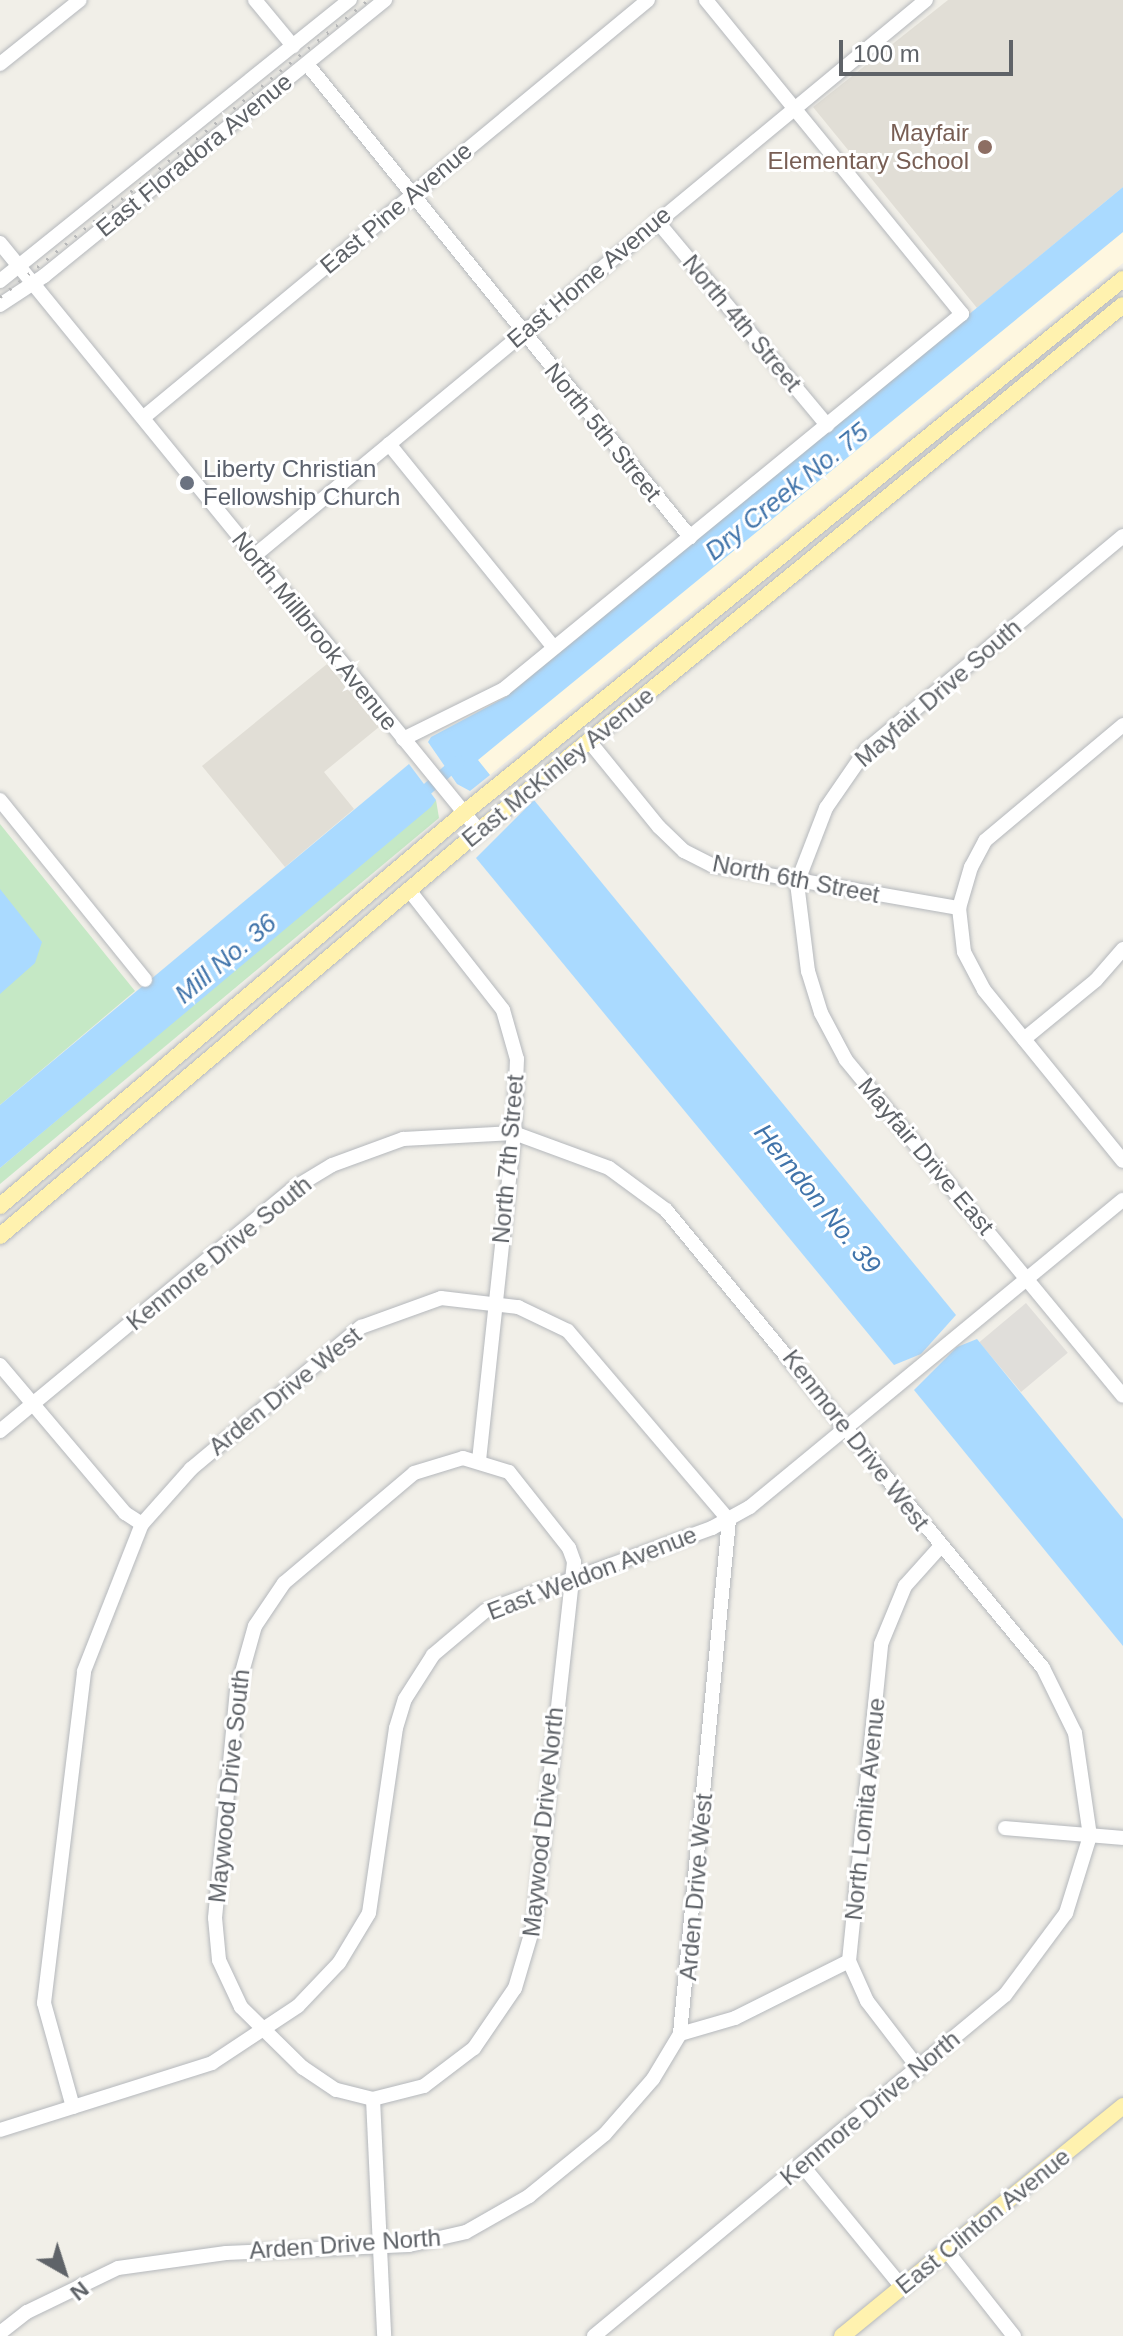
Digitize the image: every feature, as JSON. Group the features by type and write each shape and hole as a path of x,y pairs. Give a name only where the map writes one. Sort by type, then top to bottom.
{"main road":[{"name":"East McKinley Avenue","path":"0,1206 464,813 1123,279"},
{"name":"East McKinley Avenue","path":"0,1236 479,831 1123,305"},
{"path":"589,741 594,722 663,664 690,630"},
{"path":"251,1026 274,993 316,956 318,939"},
{"name":"East Clinton Avenue","path":"842,2336 1123,2106"}],"street":[{"path":"0,64 80,0"},
{"path":"255,0 293,46"},
{"name":"East Floradora Avenue","path":"0,281 350,0"},
{"name":"East Floradora Avenue","path":"0,305 32,283 385,0"},
{"name":"East Pine Avenue","path":"144,417 648,0"},
{"path":"403,739 504,689 962,314 706,0"},
{"name":"East Home Avenue","path":"254,556 926,0"},
{"name":"North 5th Street","path":"307,64 690,537"},
{"name":"North 4th Street","path":"657,221 827,425"},
{"name":"North Millbrook Avenue","path":"0,243 479,831"},
{"path":"389,444 554,648"},
{"name":"Mayfair Drive South","path":"797,883 826,808 866,750 1123,536"},
{"path":"1123,725 985,841 971,867 959,908 973,972 1123,1161"},
{"name":"North 6th Street","path":"589,741 684,851 712,865 797,883 959,908"},
{"path":"0,800 145,980"},
{"name":"Mayfair Drive East","path":"797,883 808,971 821,1013 846,1060 1123,1396"},
{"name":"North 7th Street","path":"409,890 503,1010 517,1059 514,1133 479,1461"},
{"path":"1024,1039 1096,980 1123,949"},
{"name":"Kenmore Drive South","path":"0,1431 294,1188 332,1165 403,1139 514,1133"},
{"name":"Kenmore Drive West","path":"514,1133 609,1168 666,1210 846,1426 940,1547 1043,1668 1075,1733 1090,1836"},
{"name":"East Weldon Avenue","path":"0,2130 181,2076 265,2033 339,1963 369,1913 380,1865 396,1728 415,1679 442,1646 485,1611 729,1520 1123,1200"},
{"name":"Arden Drive West","path":"73,2107 44,2003 84,1671 142,1524 191,1469 361,1327 421,1301 494,1301 547,1318 588,1349 729,1520 680,2034"},
{"path":"0,1365 125,1513 142,1524"},
{"name":"Maywood Drive South","path":"265,2033 232,1992 214,1940 245,1651 284,1583 414,1473 446,1460 479,1461"},
{"path":"479,1461 509,1472 569,1548 573,1577"},
{"name":"North Lomita Avenue","path":"919,2069 867,2001 849,1961 881,1644 905,1586 940,1547"},
{"name":"Maywood Drive North","path":"373,2099 424,2086 451,2069 498,2019 515,1988 534,1924 573,1577"},
{"path":"1005,1828 1123,1838"},
{"name":"Kenmore Drive North","path":"594,2336 1005,1995 1066,1913 1090,1836"},
{"path":"680,2034 735,2018 849,1961"},
{"path":"265,2033 319,2081 373,2099 384,2336"},
{"name":"Arden Drive North","path":"0,2333 27,2312 118,2268 226,2253 378,2246 466,2232 529,2196 631,2107 680,2034"},
{"path":"802,2165 902,2287"},
{"path":"946,2250 1014,2336"}],"shaded area":[{"name":"Mayfair Elementary School","path":"948,0 1123,0 1123,187 977,308 813,107"},
{"path":"1123,232 1123,263 490,775 477,760"},
{"path":"327,664 379,727 324,772 354,809 285,867 202,766"},
{"path":"1026,1303 1068,1353 1021,1392 979,1342"}],"green space":[{"path":"436,800 439,818 0,1184 0,1168"},
{"path":"0,824 135,991 0,1105"}],"water":[{"name":"Dry Creek No. 75","path":"1123,187 1123,232 478,760 490,775 470,791 457,784 428,742 431,737 506,697"},
{"path":"409,764 436,800 431,807 0,1168 0,1105"},
{"name":"Herndon No. 39","path":"534,800 956,1315 921,1354 894,1365 476,858"},
{"path":"0,889 42,942 35,963 0,994"},
{"path":"977,1339 1123,1519 1123,1646 914,1390 957,1347"}],"waterway":[{"name":"Mill No. 36","path":"416,799 459,761"}],"railway":[{"path":"0,297 368,0"}],"place":[{"name":"Mayfair Elementary School","path":"985,147"},
{"name":"Liberty Christian Fellowship Church","path":"187,483"}]}
